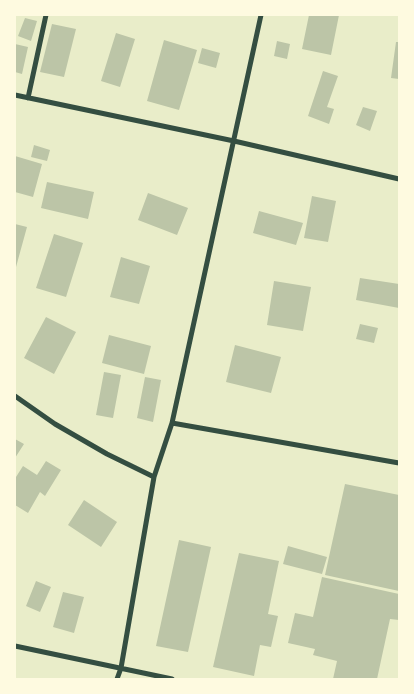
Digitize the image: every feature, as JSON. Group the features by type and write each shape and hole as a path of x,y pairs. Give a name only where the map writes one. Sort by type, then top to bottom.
{"street":[{"path":"28,98 46,15"},
{"path":"118,679 154,477 172,423 261,15"},
{"path":"15,95 234,141 399,179"},
{"path":"15,396 55,424 154,477"},
{"path":"172,423 399,463"},
{"path":"15,646 172,679"}],"building":[{"path":"309,15 339,15 331,55 302,49"},
{"path":"25,18 37,21 31,41 18,36"},
{"path":"52,24 76,29 64,77 40,72"},
{"path":"116,33 135,39 120,87 101,81"},
{"path":"164,40 197,50 179,110 147,101"},
{"path":"277,41 290,44 287,59 274,56"},
{"path":"396,42 399,42 399,79 391,78"},
{"path":"15,44 28,47 22,74 15,72"},
{"path":"202,48 220,53 216,68 198,63"},
{"path":"323,71 338,76 327,107 334,109 329,124 308,116"},
{"path":"363,107 377,111 370,131 356,125"},
{"path":"34,145 50,150 47,161 31,157"},
{"path":"15,156 42,164 33,197 15,192"},
{"path":"47,182 94,192 88,219 41,208"},
{"path":"148,193 188,208 177,235 138,220"},
{"path":"312,196 336,201 328,242 304,238"},
{"path":"259,211 303,223 296,245 253,233"},
{"path":"15,224 27,227 16,267 15,267"},
{"path":"54,234 83,243 66,297 36,288"},
{"path":"121,257 150,266 139,304 110,297"},
{"path":"360,278 399,284 399,308 356,300"},
{"path":"274,281 311,287 303,331 267,325"},
{"path":"46,317 76,332 54,374 24,358"},
{"path":"360,324 378,328 374,343 356,339"},
{"path":"109,335 151,346 144,374 102,363"},
{"path":"235,345 281,357 271,393 226,382"},
{"path":"104,372 121,375 113,418 96,415"},
{"path":"145,377 161,380 153,422 137,418"},
{"path":"15,439 24,444 15,458"},
{"path":"46,461 61,470 45,496 40,492 28,513 15,505 15,476 23,466 37,475"},
{"path":"345,484 399,495 399,591 325,575"},
{"path":"84,500 117,522 101,547 68,525"},
{"path":"179,540 211,547 188,652 156,646"},
{"path":"288,546 327,557 322,574 283,564"},
{"path":"239,553 279,561 268,614 278,616 271,647 260,645 254,676 213,667"},
{"path":"322,577 399,594 399,620 390,619 377,679 333,679 337,661 313,655 315,649 288,643 295,613 313,617"},
{"path":"36,581 51,587 40,612 26,606"},
{"path":"63,592 84,597 74,633 53,627"}]}
